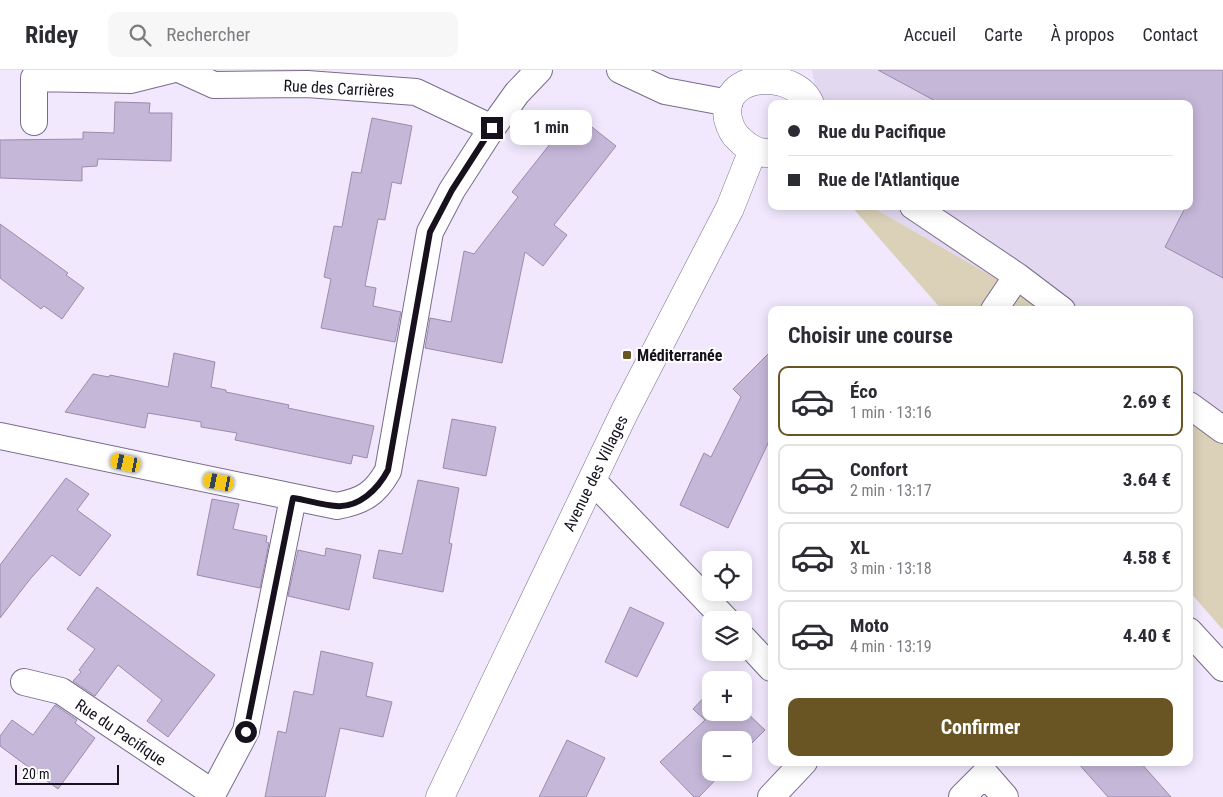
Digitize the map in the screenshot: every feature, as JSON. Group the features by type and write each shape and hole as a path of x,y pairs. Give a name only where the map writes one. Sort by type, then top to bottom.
{"street":[{"path":"34,122 34,78 131,80 171,70"},
{"name":"Rue des Carrières","path":"181,70 214,85 307,84 416,92 492,128"},
{"path":"0,436 337,506 355,502 369,495 381,484 388,470 430,232 452,190 492,128 517,93 540,70"},
{"path":"620,70 665,91 728,103"},
{"path":"762,151 743,144 735,136 729,120 728,103 734,90 742,80 767,70 780,71 800,85 809,100"},
{"name":"Avenue des Villages","path":"440,797 625,411 730,208 762,151"},
{"path":"919,210 1057,306"},
{"path":"997,306 1016,276"},
{"path":"1193,408 1223,430"},
{"path":"592,480 717,611"},
{"name":"Rue du Pacifique","path":"24,682 61,691 215,795 246,732 293,498"},
{"path":"1193,635 1223,668"},
{"path":"752,648 768,665"},
{"path":"771,797 800,766"},
{"path":"962,797 985,774 1005,797"}],"shaded area":[{"path":"812,70 1223,70 1223,443 1193,420 1193,306 1039,306 1021,293 877,210 1193,210 1193,100 817,100"},
{"path":"854,210 877,210 1021,293 1039,306 938,306"},
{"path":"1193,420 1223,443 1223,630 1193,596"}],"building":[{"path":"878,70 1223,70 1223,278 1165,247 1184,210 1193,210 1193,100 934,100"},
{"path":"115,102 150,103 149,113 172,113 171,161 98,159 97,166 82,167 82,181 0,178 0,140 83,139 83,132 114,133"},
{"path":"372,118 412,126 401,184 392,182 385,220 378,219 365,286 376,288 373,306 401,312 395,342 321,328 331,279 324,277 334,226 342,227 352,172 361,173"},
{"path":"583,120 616,146 554,225 567,235 543,266 525,252 502,363 425,348 430,318 451,322 464,251 474,254 518,197 512,192 558,134 566,142"},
{"path":"0,224 68,273 66,275 84,288 62,319 44,306 41,309 0,278"},
{"path":"174,353 215,362 211,387 289,405 288,408 374,426 367,458 353,455 351,464 235,440 237,433 201,427 201,422 148,413 145,428 65,412 93,374 109,377 110,375 168,387"},
{"path":"768,354 768,443 728,528 680,505 704,453 711,457 741,397 733,389"},
{"path":"452,419 496,427 486,476 443,468"},
{"path":"66,478 89,494 77,510 111,535 80,576 52,555 31,578 0,618 0,565"},
{"path":"418,480 459,488 449,543 452,544 443,592 373,578 379,550 402,554"},
{"path":"212,499 239,504 233,529 267,536 266,542 269,543 260,588 197,575"},
{"path":"326,548 361,555 349,610 288,596 298,550 325,556"},
{"path":"97,587 215,675 168,737 147,721 162,700 118,665 95,696 73,681 95,649 67,629"},
{"path":"630,607 664,623 637,677 605,662"},
{"path":"321,651 373,663 366,696 392,702 383,737 340,728 325,797 265,797 278,731 286,733 294,691 313,695"},
{"path":"702,700 702,717 693,709"},
{"path":"55,705 77,720 75,723 95,738 58,789 0,746 0,736 12,720 33,735"},
{"path":"752,718 765,730 752,743 752,731 702,731 702,781 714,781 699,797 694,797 660,762 704,721 752,721"},
{"path":"567,740 605,758 586,797 539,797"},
{"path":"1081,766 1144,766 1171,797 1108,797"}],"place":[{"name":"Méditerranée","path":"627,355"}],"route":[{"path":"246,732 293,498 337,506 355,502 369,495 381,484 388,470 396,430 430,232 452,190 492,128"}]}
